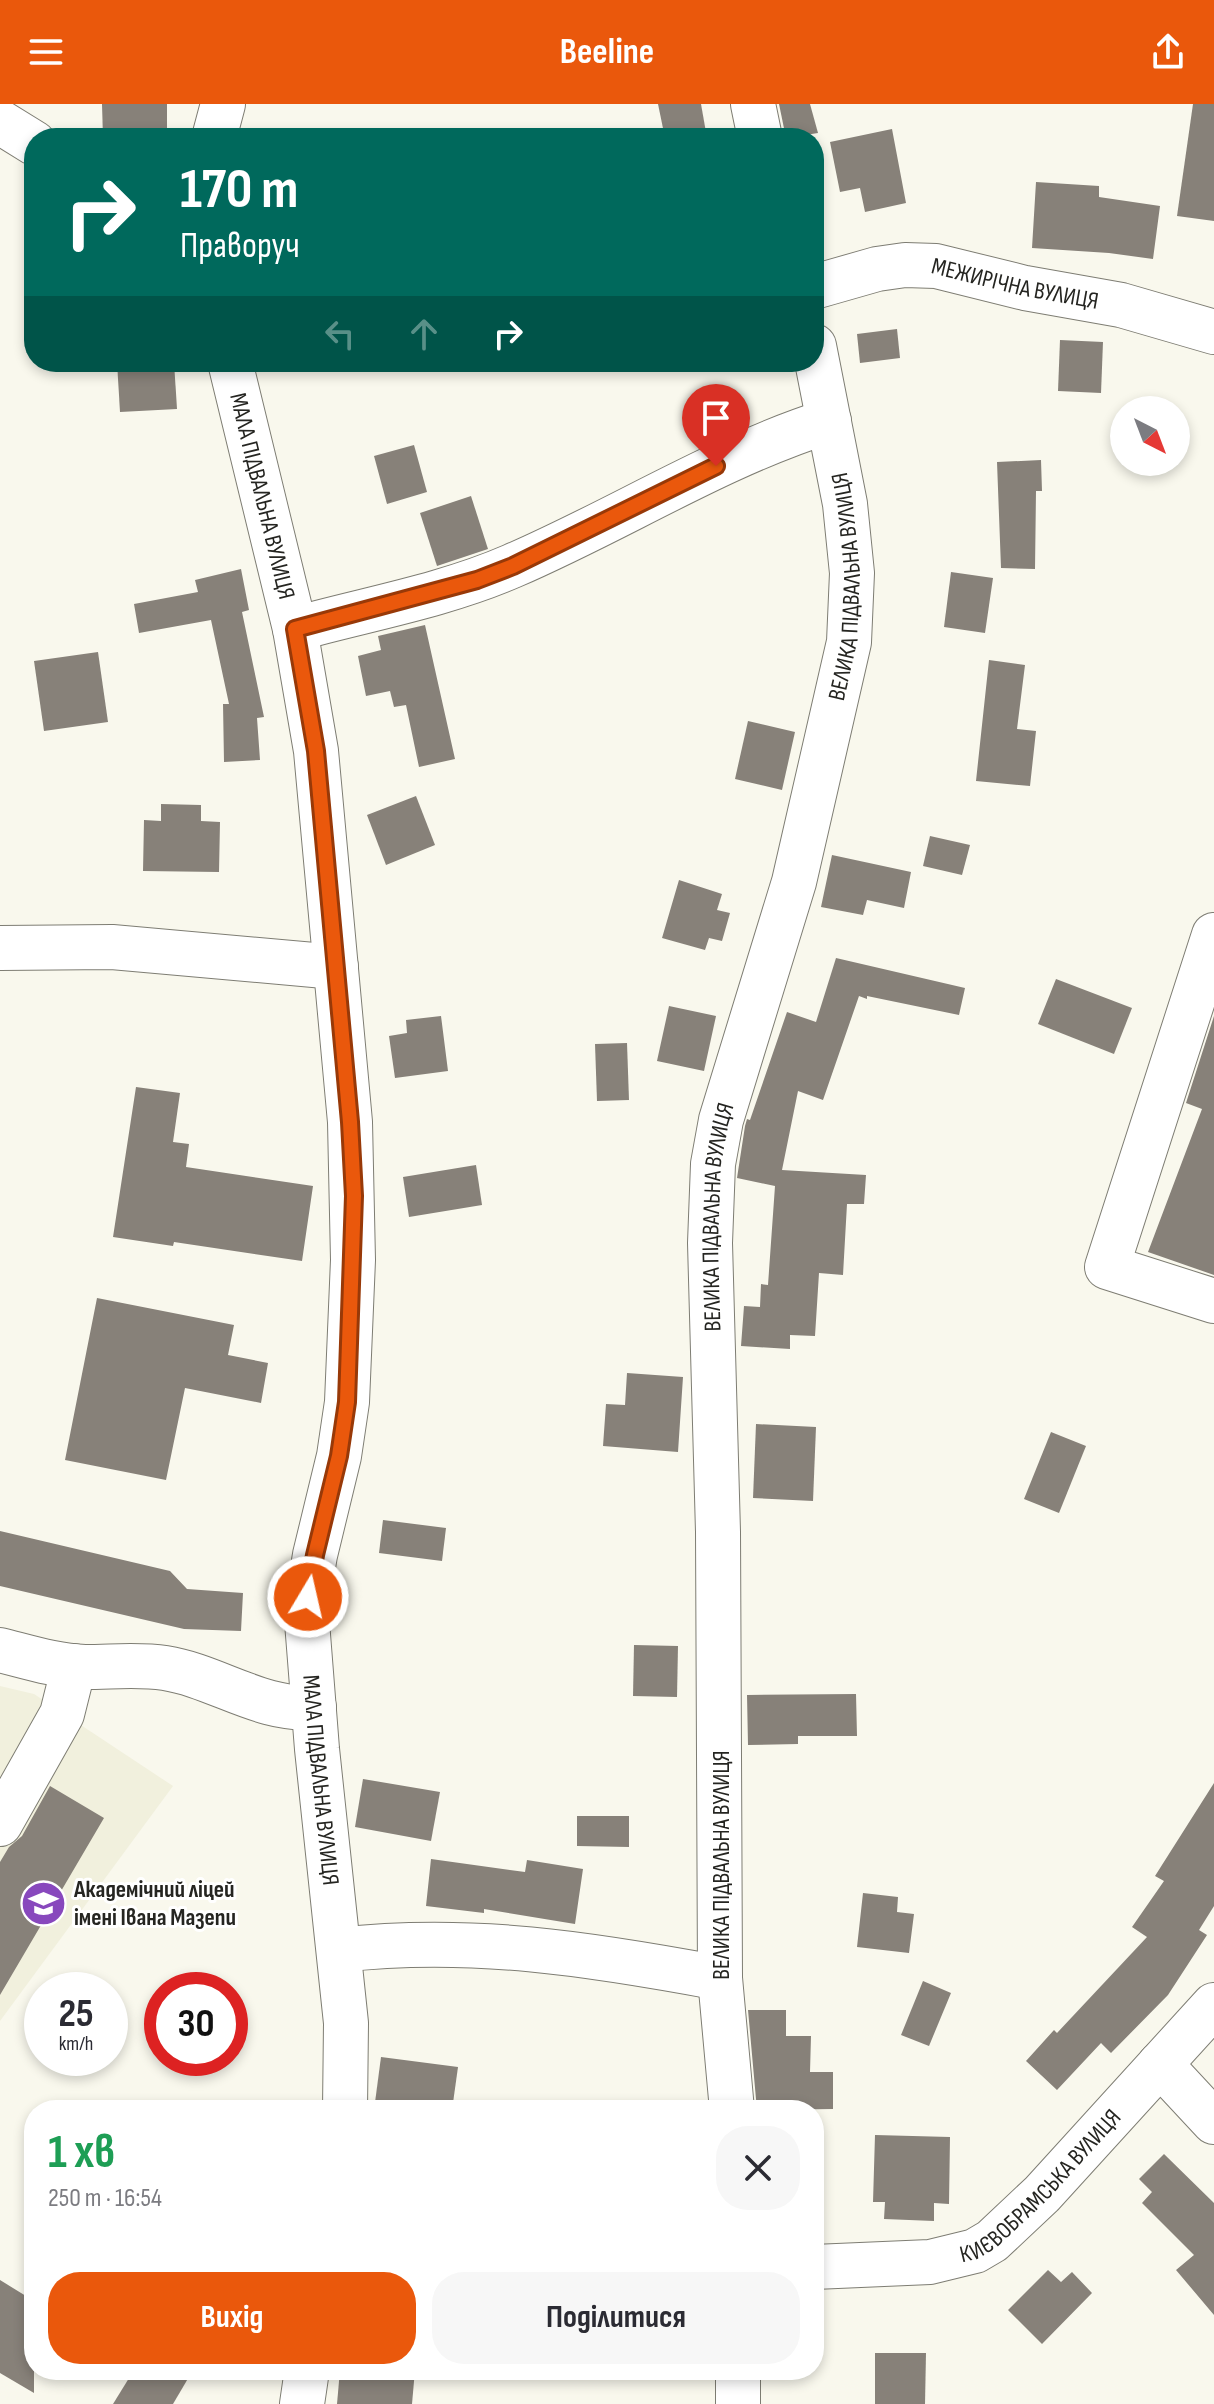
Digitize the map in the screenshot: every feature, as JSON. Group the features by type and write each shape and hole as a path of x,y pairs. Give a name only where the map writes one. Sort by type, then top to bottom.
{"street":[{"path":"217,128 223,104"},
{"path":"753,104 758,128"},
{"path":"0,122 24,137"},
{"name":"МЕЖИРІЧНА ВУЛИЦЯ","path":"824,284 877,269 905,265 936,266 1025,288 1121,305 1214,332"},
{"name":"МАЛА ПІДВАЛЬНА ВУЛИЦЯ","path":"232,372 295,629 316,751 350,1122 353,1260 347,1402 339,1456 308,1597 314,1707 346,2023 345,2100"},
{"name":"ВЕЛИКА ПІДВАЛЬНА ВУЛИЦЯ","path":"731,2100 720,1978 718,1532 710,1243 713,1164 732,1079 794,882 849,642 852,607 850,542 819,372"},
{"path":"295,629 477,580 513,566 766,444 829,421"},
{"path":"1214,935 1107,1267 1214,1301"},
{"path":"0,948 112,947 336,967"},
{"path":"0,1650 74,1666 165,1668 199,1676 282,1707 314,1707"},
{"path":"0,1824 62,1714 74,1666"},
{"path":"339,1950 393,1944 468,1944 573,1953 720,1978"},
{"name":"КИЄВОБРАМСЬКА ВУЛИЦЯ","path":"824,2267 930,2262 975,2251 1009,2226 1042,2194 1214,2005"},
{"path":"1160,2064 1214,2122"},
{"path":"302,2404 306,2380"},
{"path":"738,2380 738,2404"}],"shaded area":[{"name":"Академічний ліцей імені Івана Мазепи","path":"0,1686 34,1694 173,1786 36,1972 24,1972 24,1988 0,2021"}],"building":[{"path":"102,104 167,104 167,128 103,128"},
{"path":"658,104 701,104 705,128 663,128"},
{"path":"779,104 810,104 817,128 784,128"},
{"path":"1193,104 1214,104 1214,221 1177,216"},
{"path":"892,129 906,203 865,212 860,188 840,192 830,142"},
{"path":"1036,182 1099,186 1099,197 1160,206 1153,259 1032,248"},
{"path":"897,329 900,358 860,363 857,334"},
{"path":"1060,340 1103,342 1101,393 1058,391"},
{"path":"118,372 175,372 177,409 120,412"},
{"path":"414,445 427,492 387,504 374,456"},
{"path":"1041,460 1042,491 1036,491 1035,569 1001,568 997,462"},
{"path":"471,496 488,549 437,566 420,513"},
{"path":"241,569 249,610 242,612 264,717 257,718 260,760 224,762 223,704 229,704 211,620 139,633 134,604 198,592 195,580"},
{"path":"951,572 993,578 985,633 944,627"},
{"path":"425,625 455,759 419,767 406,705 394,707 390,691 366,696 358,656 381,650 378,636"},
{"path":"98,652 108,722 44,731 34,661"},
{"path":"989,660 1025,665 1017,729 1036,731 1030,786 976,781"},
{"path":"748,721 795,732 782,790 735,779"},
{"path":"416,796 435,845 386,865 367,815"},
{"path":"161,804 201,805 201,821 220,822 219,872 143,871 144,820 161,821"},
{"path":"930,836 970,845 962,875 923,866"},
{"path":"832,855 911,872 904,908 867,900 863,915 821,907"},
{"path":"679,880 722,894 717,910 730,913 722,941 709,938 705,950 662,938"},
{"path":"836,958 965,988 959,1015 859,996 823,1100 798,1091 782,1170 866,1175 864,1204 847,1204 843,1275 819,1273 815,1336 790,1335 790,1349 741,1346 744,1306 760,1307 761,1284 768,1285 775,1186 737,1178 745,1126 747,1119 750,1120 787,1012 816,1022"},
{"path":"1056,979 1132,1008 1114,1054 1038,1024"},
{"path":"669,1006 716,1016 704,1071 657,1061"},
{"path":"441,1016 448,1071 395,1078 389,1036 407,1033 406,1020"},
{"path":"1214,1016 1214,1275 1148,1252 1202,1109 1186,1103"},
{"path":"627,1043 629,1100 597,1101 595,1044"},
{"path":"136,1087 180,1093 173,1142 189,1144 186,1167 313,1186 302,1261 174,1242 173,1246 113,1237"},
{"path":"476,1165 482,1205 409,1217 403,1177"},
{"path":"97,1298 234,1325 228,1355 268,1363 261,1403 185,1388 166,1480 65,1460"},
{"path":"627,1373 683,1377 678,1452 603,1446 606,1404 625,1405"},
{"path":"756,1424 816,1427 813,1501 753,1498"},
{"path":"1051,1432 1086,1446 1059,1513 1024,1499"},
{"path":"383,1520 446,1528 442,1561 379,1553"},
{"path":"0,1531 170,1571 187,1589 243,1593 241,1631 184,1629 0,1586"},
{"path":"634,1645 678,1646 677,1697 633,1696"},
{"path":"856,1694 857,1736 798,1736 798,1744 748,1745 747,1695"},
{"path":"363,1779 440,1792 431,1841 355,1827"},
{"path":"1214,1783 1214,1906 1199,1930 1207,1935 1168,1995 1111,2053 1101,2043 1057,2090 1026,2061 1054,2030 1057,2033 1147,1937 1132,1927 1164,1881 1155,1876"},
{"path":"50,1786 104,1818 0,1995 0,1862 9,1847 22,1836"},
{"path":"577,1816 629,1816 629,1847 577,1846"},
{"path":"431,1859 525,1872 527,1860 583,1869 575,1924 484,1909 484,1913 426,1906"},
{"path":"863,1893 898,1897 897,1912 914,1914 909,1953 857,1947"},
{"path":"923,1981 951,1993 929,2046 901,2035"},
{"path":"748,2010 786,2010 786,2036 811,2036 810,2072 833,2072 833,2109 824,2109 824,2100 756,2100"},
{"path":"381,2057 458,2067 453,2100 375,2100"},
{"path":"875,2135 950,2137 949,2204 934,2203 934,2221 884,2219 885,2202 873,2202"},
{"path":"1164,2154 1214,2203 1214,2315 1176,2270 1194,2255 1142,2203 1152,2192 1139,2179"},
{"path":"1048,2270 1061,2282 1072,2272 1092,2293 1042,2344 1008,2310"},
{"path":"0,2280 24,2295 24,2380 34,2380 34,2393 0,2373"},
{"path":"875,2353 926,2353 925,2404 875,2404"},
{"path":"128,2380 187,2380 173,2404 113,2404"},
{"path":"339,2380 414,2380 412,2404 337,2404"}],"place":[{"name":"Академічний ліцей імені Івана Мазепи","path":"43,1903"}],"route":[{"path":"308,1597 339,1456 347,1402 354,1196 316,751 295,629 477,580 513,566 716,466"}]}
